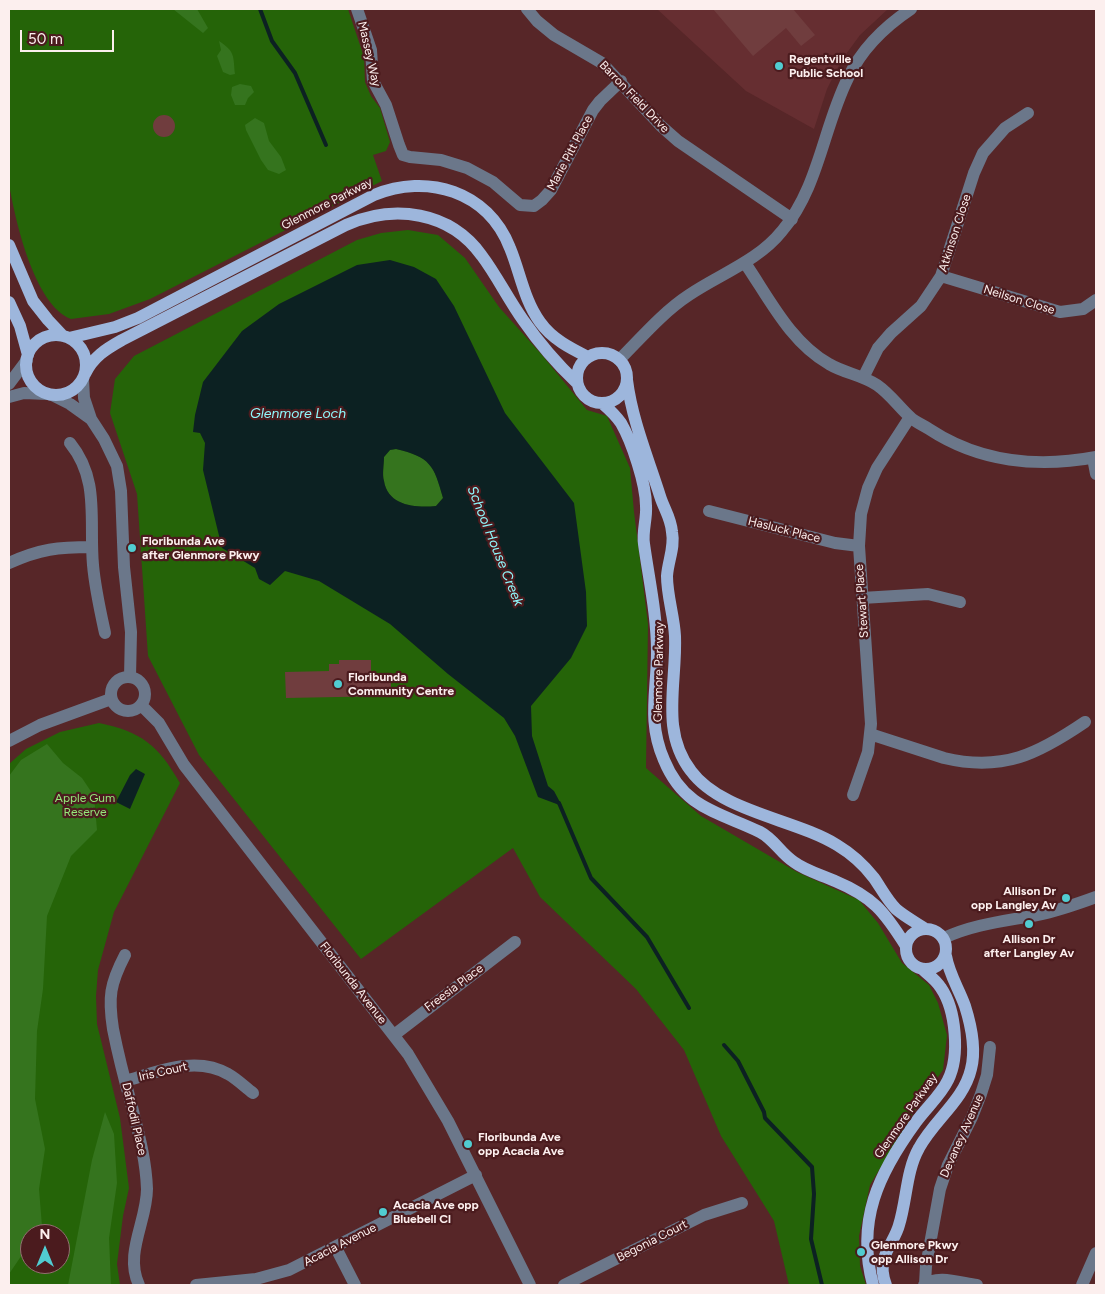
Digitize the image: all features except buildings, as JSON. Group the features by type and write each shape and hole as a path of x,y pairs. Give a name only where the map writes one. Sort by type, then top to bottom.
{"main road":[{"name":"Glenmore Parkway","path":"66,337 115,327 138,318 374,195 395,188 430,185 454,192 471,200 487,213 506,238 520,282 538,320 557,340 588,357"},
{"path":"9,302 23,334 28,358 29,377 33,384 49,394 61,395 70,392 78,386 90,364 97,356 122,340 346,225 365,217 396,213 418,215 453,228 482,254 521,318 546,352 577,384"},
{"path":"9,245 33,301 48,320 82,349 85,357 84,376"},
{"path":"28,358 39,342 46,338 55,336 66,337"},
{"path":"601,353 610,354 619,360 626,371 625,389 612,402 594,403 586,399 580,392 576,374 579,366 588,357 601,353"},
{"name":"Glenmore Parkway","path":"627,380 639,433 661,500 668,513 672,530 673,543 668,574 674,619 675,649 671,718 673,733 682,758 698,779 718,795 820,836 848,852 865,868 896,909 924,928"},
{"name":"Glenmore Parkway","path":"603,404 621,424 645,492 646,513 643,538 657,638 657,667 653,715 658,742 667,767 689,796 705,809 760,832 771,839 795,863 863,894 885,914 906,946"},
{"path":"886,1285 882,1268 884,1258 899,1226 912,1163 918,1148 929,1131 967,1083 971,1069 973,1056 970,1029 965,1006 947,967 947,950 944,938 936,930 924,928 912,934 906,946 909,960 922,969 936,967 946,956"},
{"name":"Glenmore Parkway","path":"873,1285 868,1259 867,1238 869,1212 875,1194 885,1170 902,1142 948,1080 954,1058 954,1028 946,998 942,989 922,969"}],"street":[{"name":"Massey Way","path":"357,9 371,50 373,81 386,104 403,155"},
{"name":"Barron Field Drive","path":"527,9 550,32 602,63 621,81 661,126 678,140 792,218"},
{"path":"619,360 687,296 727,271 745,263 771,244 792,218 810,185 839,98 861,55 880,33 911,9"},
{"name":"Marie Pitt Place","path":"403,155 442,160 467,168 493,182 520,205 534,206 547,196 555,185 596,105 621,81"},
{"name":"Atkinson Close","path":"863,378 878,348 891,333 921,306 941,276 980,158 1001,132 1028,114"},
{"path":"745,263 790,329 804,345 829,364 863,378 882,389 910,417 941,437 956,445 992,457 1021,462 1046,463 1095,457 1096,474"},
{"name":"Neilson Close","path":"941,276 1060,312 1083,309 1096,300"},
{"path":"9,384 28,358"},
{"path":"84,376 84,398 91,419 113,456 120,484 124,566 131,632 130,677"},
{"path":"9,397 24,393 49,394 70,404 91,419"},
{"name":"Stewart Place","path":"853,795 866,759 870,734 858,546 861,514 868,488 880,462 910,417"},
{"path":"70,443 79,454 88,476 92,494 92,547 97,599 105,633"},
{"name":"Hasluck Place","path":"709,511 835,543 858,546"},
{"path":"9,563 47,549 92,547"},
{"path":"862,598 928,594 960,602"},
{"path":"120,678 135,678 142,685 145,695 141,705 132,710 122,710 113,704 111,699 111,689 120,678"},
{"path":"9,742 40,725 111,699"},
{"name":"Floribunda Avenue","path":"141,705 159,723 184,765 394,1035 426,1083 476,1175 530,1285"},
{"path":"870,734 950,760 990,762 1010,760 1044,748 1085,722"},
{"path":"944,938 962,930 1054,911 1096,897"},
{"name":"Freesia Place","path":"394,1035 515,942"},
{"name":"Daffodil Place","path":"125,956 114,976 110,1001 112,1029 143,1154 146,1206 134,1261 139,1285"},
{"name":"Devaney Avenue","path":"977,1285 938,1280 924,1284 940,1189 948,1164 982,1094 987,1075 990,1047"},
{"name":"Iris Court","path":"125,1081 182,1066 202,1065 228,1074 253,1093"},
{"name":"Acacia Avenue","path":"196,1285 256,1278 289,1270 336,1248 476,1175"},
{"name":"Begonia Court","path":"564,1285 704,1216 742,1203"},
{"path":"336,1248 355,1285"},
{"path":"1082,1285 1096,1253"}],"shaded area":[{"name":"Regentville Public School","path":"657,9 888,9 860,35 841,61 827,89 814,129 746,91"}],"green space":[{"path":"9,9 348,9 364,57 365,82 371,96 380,108 390,142 386,151 373,155 382,181 150,299 109,314 71,319 58,311 47,297 37,279 21,238 9,184"},
{"path":"173,9 197,9 208,28 203,33"},
{"path":"219,41 233,55 235,74 230,75 223,72 217,56 221,50"},
{"path":"240,84 251,86 254,92 248,98 245,105 235,105 231,95 232,87"},
{"path":"255,118 264,123 269,141 281,157 286,170 279,174 268,170 246,130 245,125"},
{"path":"408,230 438,235 465,258 499,307 542,355 587,410 607,416 630,468 648,624 646,768 701,816 797,872 859,900 878,923 902,963 929,985 938,1003 947,1035 943,1070 921,1100 870,1185 859,1236 860,1266 866,1285 789,1285 774,1221 721,1136 684,1050 636,989 540,897 513,848 361,959 199,755 148,656 137,494 110,413 115,379 134,356 357,240 381,233"},
{"path":"396,449 417,455 429,464 437,478 443,498 436,506 411,506 391,496 383,478 384,457 390,450"},
{"name":"Apple Gum Reserve","path":"99,723 127,731 147,742 164,759 180,783 114,912 98,970 96,996 97,1024 120,1118 129,1188 123,1216 117,1264 120,1285 9,1285 9,764 26,749 60,732"},
{"path":"47,744 63,763 82,778 94,796 97,830 71,856 47,916 43,989 37,1031 35,1099 45,1149 39,1189 42,1224 20,1224 20,1258 9,1274 9,776 21,760"},
{"path":"105,1112 114,1134 117,1183 109,1238 111,1285 68,1285 92,1160"}],"water":[{"name":"Glenmore Loch","path":"390,260 414,267 436,279 454,306 505,413 574,503 586,592 587,626 571,658 531,706 532,736 548,786 554,791 562,806 538,797 515,736 504,718 448,674 390,624 319,581 285,571 270,585 259,579 255,568 222,548 203,470 205,443 200,433 193,432 203,382 242,331 279,304 357,265","holes":["396,449 423,459 433,470 443,498 436,506 404,504 391,496 387,489 383,475 384,457 390,450"]},
{"path":"136,769 145,774 130,809 116,802 130,775"}],"waterway":[{"name":"School House Creek","path":"260,9 272,41 295,73 326,145"},
{"name":"School House Creek","path":"559,803 591,878 647,937 689,1008"},
{"name":"School House Creek","path":"724,1045 738,1061 764,1112 765,1118 812,1167 814,1194 811,1239 822,1285"}],"place":[{"name":"Regentville Public School","path":"779,66"},
{"name":"Floribunda Ave after Glenmore Pkwy","path":"132,548"},
{"name":"Floribunda Community Centre","path":"338,684"},
{"name":"Allison Dr opp Langley Av","path":"1066,898"},
{"name":"Allison Dr after Langley Av","path":"1029,924"},
{"name":"Floribunda Ave opp Acacia Ave","path":"468,1144"},
{"name":"Acacia Ave opp Bluebell Cl","path":"383,1212"},
{"name":"Glenmore Pkwy opp Allison Dr","path":"861,1252"}]}
